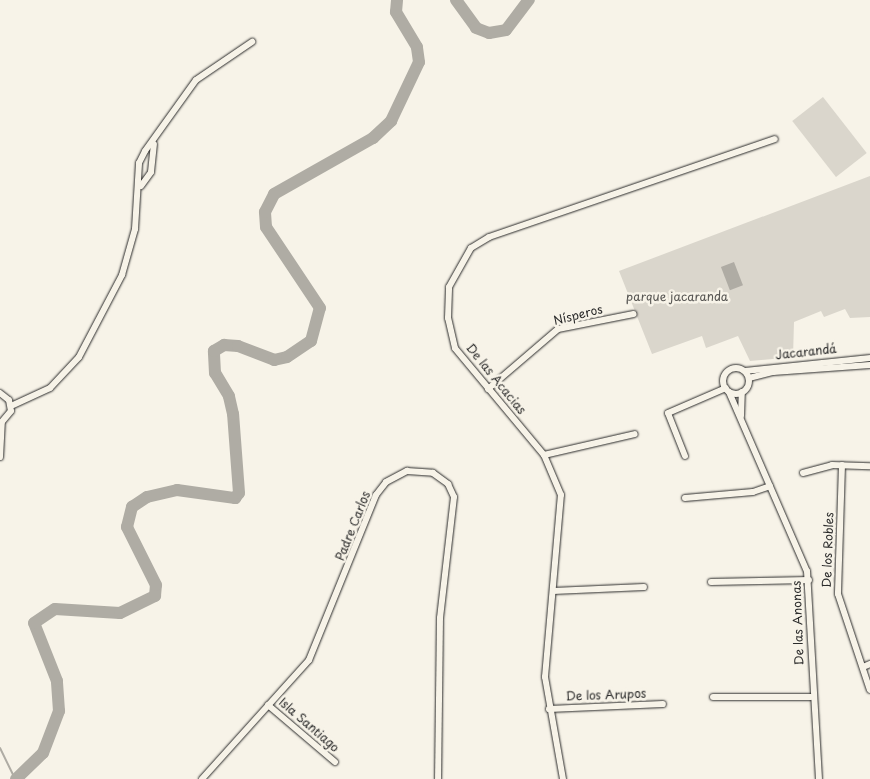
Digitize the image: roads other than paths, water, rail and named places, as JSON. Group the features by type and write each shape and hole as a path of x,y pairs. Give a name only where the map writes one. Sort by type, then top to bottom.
{"street":[{"path":"0,458 1,423 11,406 50,388 79,357 122,275 135,229 141,186 139,163 154,144 196,80 252,42"},
{"name":"De las Acacias","path":"563,779 549,708 545,635 553,590 562,507 544,455 455,348 448,318 449,287 471,248 489,236 774,139"},
{"path":"141,186 153,166 154,144"},
{"name":"Nísperos","path":"488,389 558,329 634,314"},
{"name":"Jacarandá","path":"745,371 870,358"},
{"name":"Jacarandá","path":"749,378 773,372 870,365"},
{"path":"728,390 724,379 730,370 745,371 749,378 742,392 741,420"},
{"path":"685,456 668,413 728,390 742,392"},
{"name":"De las Anonas","path":"728,390 808,580 811,697 819,779"},
{"path":"0,393 11,406"},
{"path":"544,455 635,434"},
{"path":"804,473 842,465 870,466"},
{"name":"De los Robles","path":"842,465 838,594 870,690"},
{"name":"Padre Carlos","path":"202,779 315,650 376,495 400,474 433,473 448,484 454,497 455,516 440,618 438,779"},
{"path":"685,498 753,492 770,486"},
{"path":"711,582 808,580"},
{"path":"553,590 644,587"},
{"path":"863,667 870,664"},
{"path":"713,697 811,697"},
{"name":"De los Arupos","path":"549,708 663,704"},
{"name":"Isla Santiago","path":"268,705 335,762"}],"waterway":[{"path":"16,779 43,753 59,711 57,681 34,623 55,609 120,613 155,596 156,585 127,527 132,507 147,497 177,490 235,498 239,493 233,414 229,396 215,373 214,351 224,345 238,346 274,360 287,357 311,341 320,308 266,227 265,212 274,194 373,138 391,121 419,62 417,47 396,12 397,0"},
{"path":"456,0 476,28 489,33 506,30 529,0"},
{"path":"0,748 15,779"}],"park label":[{"name":"parque jacaranda","path":"677,297"}]}
